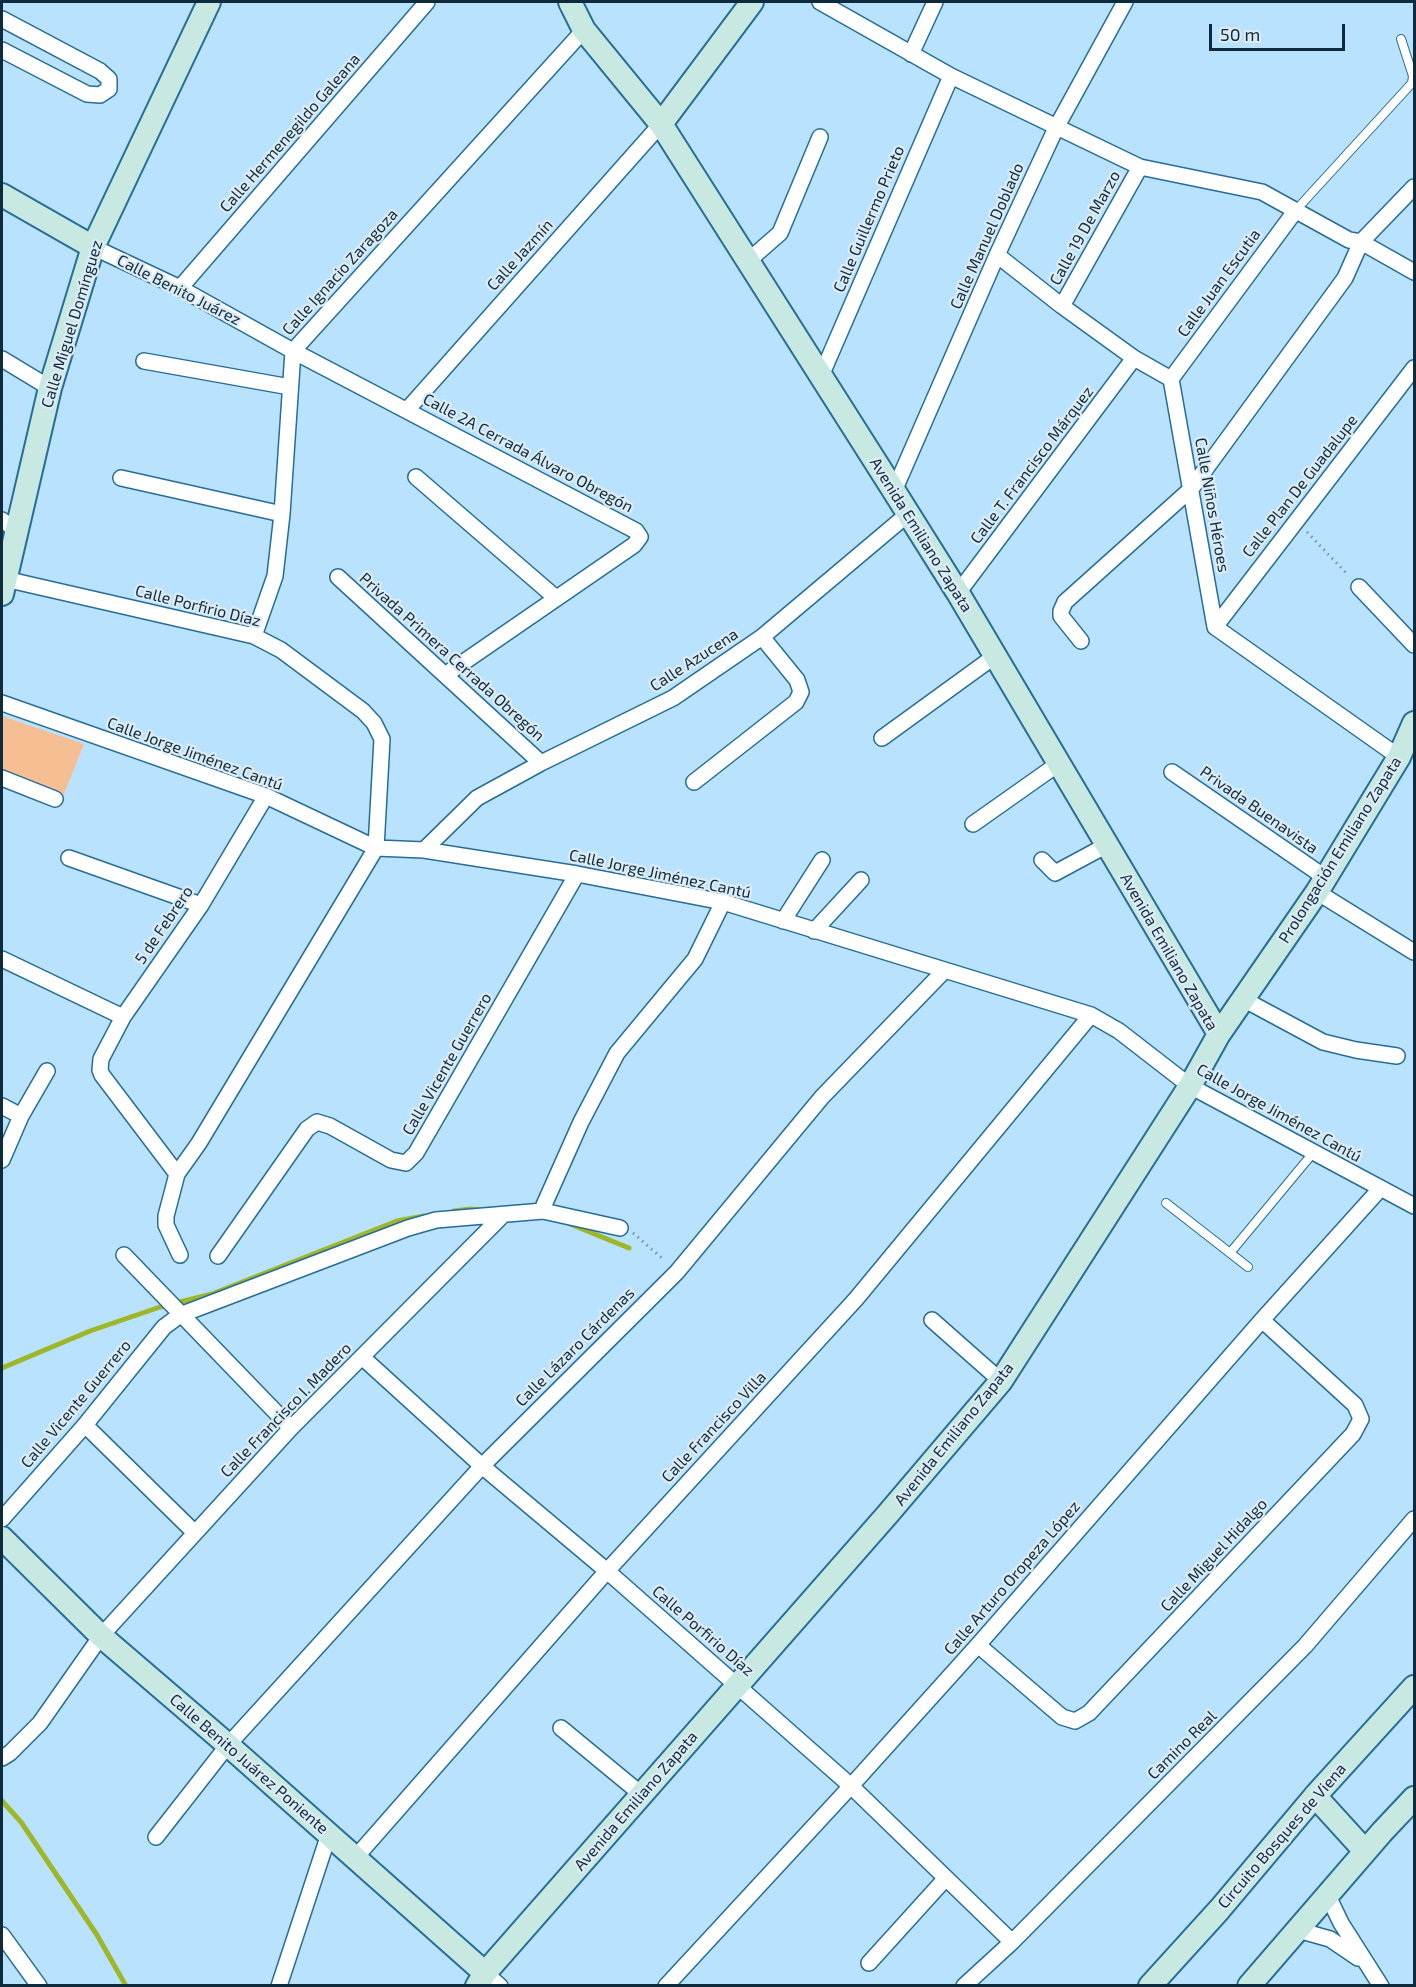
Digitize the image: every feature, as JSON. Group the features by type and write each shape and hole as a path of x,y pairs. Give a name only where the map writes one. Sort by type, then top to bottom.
{"street":[{"name":"Calle Miguel Domínguez","path":"3,587 9,525 93,247 209,2"},
{"name":"Calle Hermenegildo Galeana","path":"180,288 427,2"},
{"name":"Avenida Emiliano Zapata","path":"488,1981 641,1794 1001,1381 1190,1086 1219,1034 958,593 894,491 661,124 584,30 570,2"},
{"path":"661,124 752,2"},
{"path":"820,2 951,76 1140,167 1262,192 1349,240 1361,242 1414,272"},
{"path":"911,54 935,2"},
{"name":"Calle Manuel Doblado","path":"894,491 997,255 1056,128 1125,2"},
{"path":"2,20 100,71 109,79 109,89 100,95 87,94 2,50"},
{"name":"Calle Ignacio Zaragoza","path":"254,636 275,576 282,514 292,351 584,30"},
{"name":"Calle Guillermo Prieto","path":"821,376 951,76"},
{"name":"Calle Jazmín","path":"406,410 661,124"},
{"path":"748,261 780,233 819,136"},
{"name":"Calle 19 De Marzo","path":"1062,306 1140,167"},
{"path":"1081,641 1061,616 1065,602 1191,489 1345,278 1361,242 1414,187"},
{"name":"Calle Benito Juárez","path":"2,195 93,247 180,288 292,351 406,410"},
{"name":"Calle Juan Escutia","path":"1171,379 1296,210"},
{"path":"997,255 1134,358 1171,379"},
{"name":"Calle T. Francisco Márquez","path":"958,593 1134,358"},
{"path":"2,359 50,388"},
{"path":"144,361 290,387"},
{"name":"Calle Plan De Guadalupe","path":"1215,627 1414,368"},
{"name":"Calle Niños Héroes","path":"1171,379 1215,627"},
{"name":"Calle 2A Cerrada Álvaro Obregón","path":"406,410 636,531 640,537 634,545 444,675"},
{"path":"416,477 556,598"},
{"path":"121,478 282,514"},
{"name":"Calle Azucena","path":"424,850 477,798 541,763 673,698 762,637 908,514"},
{"name":"Privada Primera Cerrada Obregón","path":"338,577 541,763"},
{"name":"Calle Porfirio Díaz","path":"3,587 254,636 281,650 363,711 374,723 382,739 376,848"},
{"path":"1359,587 1414,645"},
{"path":"1215,627 1399,757"},
{"path":"694,782 796,702 801,692 797,680 762,637"},
{"path":"882,738 995,656"},
{"name":"Calle Jorge Jiménez Cantú","path":"2,703 266,796 376,848 424,850 577,874 723,902 1091,1015 1119,1031 1190,1086 1414,1206"},
{"name":"Prolongación Emiliano Zapata","path":"1219,1034 1322,885 1399,757 1414,723"},
{"path":"973,824 1058,764"},
{"name":"Privada Buenavista","path":"1172,772 1322,885 1414,949"},
{"path":"2,778 55,799"},
{"name":"5 de Febrero","path":"177,1174 102,1075 100,1064 103,1052 123,1017 201,904 266,796"},
{"path":"1042,860 1055,873 1107,845"},
{"path":"180,1255 166,1225 166,1216 177,1174 199,1143 376,848"},
{"path":"69,858 201,904"},
{"path":"783,921 822,860"},
{"name":"Calle Vicente Guerrero","path":"218,1256 307,1129 317,1122 330,1126 391,1160 406,1163 416,1154 577,874"},
{"path":"814,931 861,880"},
{"path":"544,1208 581,1122 617,1053 695,959 723,902"},
{"path":"2,959 123,1017"},
{"name":"Calle Lázaro Cárdenas","path":"156,1836 228,1745 482,1466 677,1272 822,1097 944,971"},
{"path":"1243,999 1323,1042 1397,1056"},
{"name":"Calle Francisco Villa","path":"356,1857 607,1570 856,1299 1091,1015"},
{"path":"2,1160 21,1116 47,1071"},
{"path":"2,1106 21,1116"},
{"name":"Calle Arturo Oropeza López","path":"666,1986 978,1645 1262,1320 1380,1189"},
{"path":"180,1315 408,1228 436,1220 503,1215 544,1208 620,1228"},
{"name":"Calle Francisco I. Madero","path":"2,1758 40,1724 101,1636 291,1428 503,1215"},
{"path":"124,1255 291,1428"},
{"name":"Calle Vicente Guerrero","path":"2,1519 85,1425 164,1327 180,1315"},
{"path":"932,1320 1001,1381"},
{"name":"Calle Miguel Hidalgo","path":"978,1645 1062,1717 1075,1721 1089,1713 1353,1434 1361,1419 1355,1405 1262,1320"},
{"name":"Calle Porfirio Díaz","path":"362,1357 482,1466 607,1570 851,1786 1012,1942"},
{"path":"85,1425 195,1533"},
{"name":"Camino Real","path":"964,1986 1012,1942 1305,1646 1414,1519"},
{"name":"Calle Benito Juárez Poniente","path":"2,1538 101,1636 356,1857 488,1981"},
{"name":"Circuito Bosques de Viena","path":"1150,1986 1219,1910 1315,1796 1414,1687"},
{"path":"561,1728 641,1794"},
{"path":"1315,1796 1365,1851"},
{"path":"1249,1986 1365,1851 1414,1798"},
{"path":"1382,1832 1414,1816"},
{"path":"279,1986 329,1834"},
{"path":"869,1963 946,1878"},
{"path":"1328,1896 1365,1964 1381,1986"},
{"path":"1298,1930 1330,1939 1365,1964"},
{"path":"2,1935 7,1952 39,1986"}],"lane":[{"path":"1296,210 1412,83 1413,76 1401,39"},
{"path":"1230,1253 1313,1153"},
{"path":"1166,1203 1248,1267"}],"path":[{"path":"1296,521 1359,587"},
{"path":"620,1228 642,1239 677,1272"}],"shaded area":[{"path":"2,716 84,744 62,799 2,771"}],"waterway":[{"path":"454,1211 480,1210"},
{"path":"2,1368 90,1331 160,1307 212,1294 397,1221 424,1216"},
{"path":"570,1224 629,1248"},
{"path":"2,1801 21,1822 97,1935 126,1986"}]}
